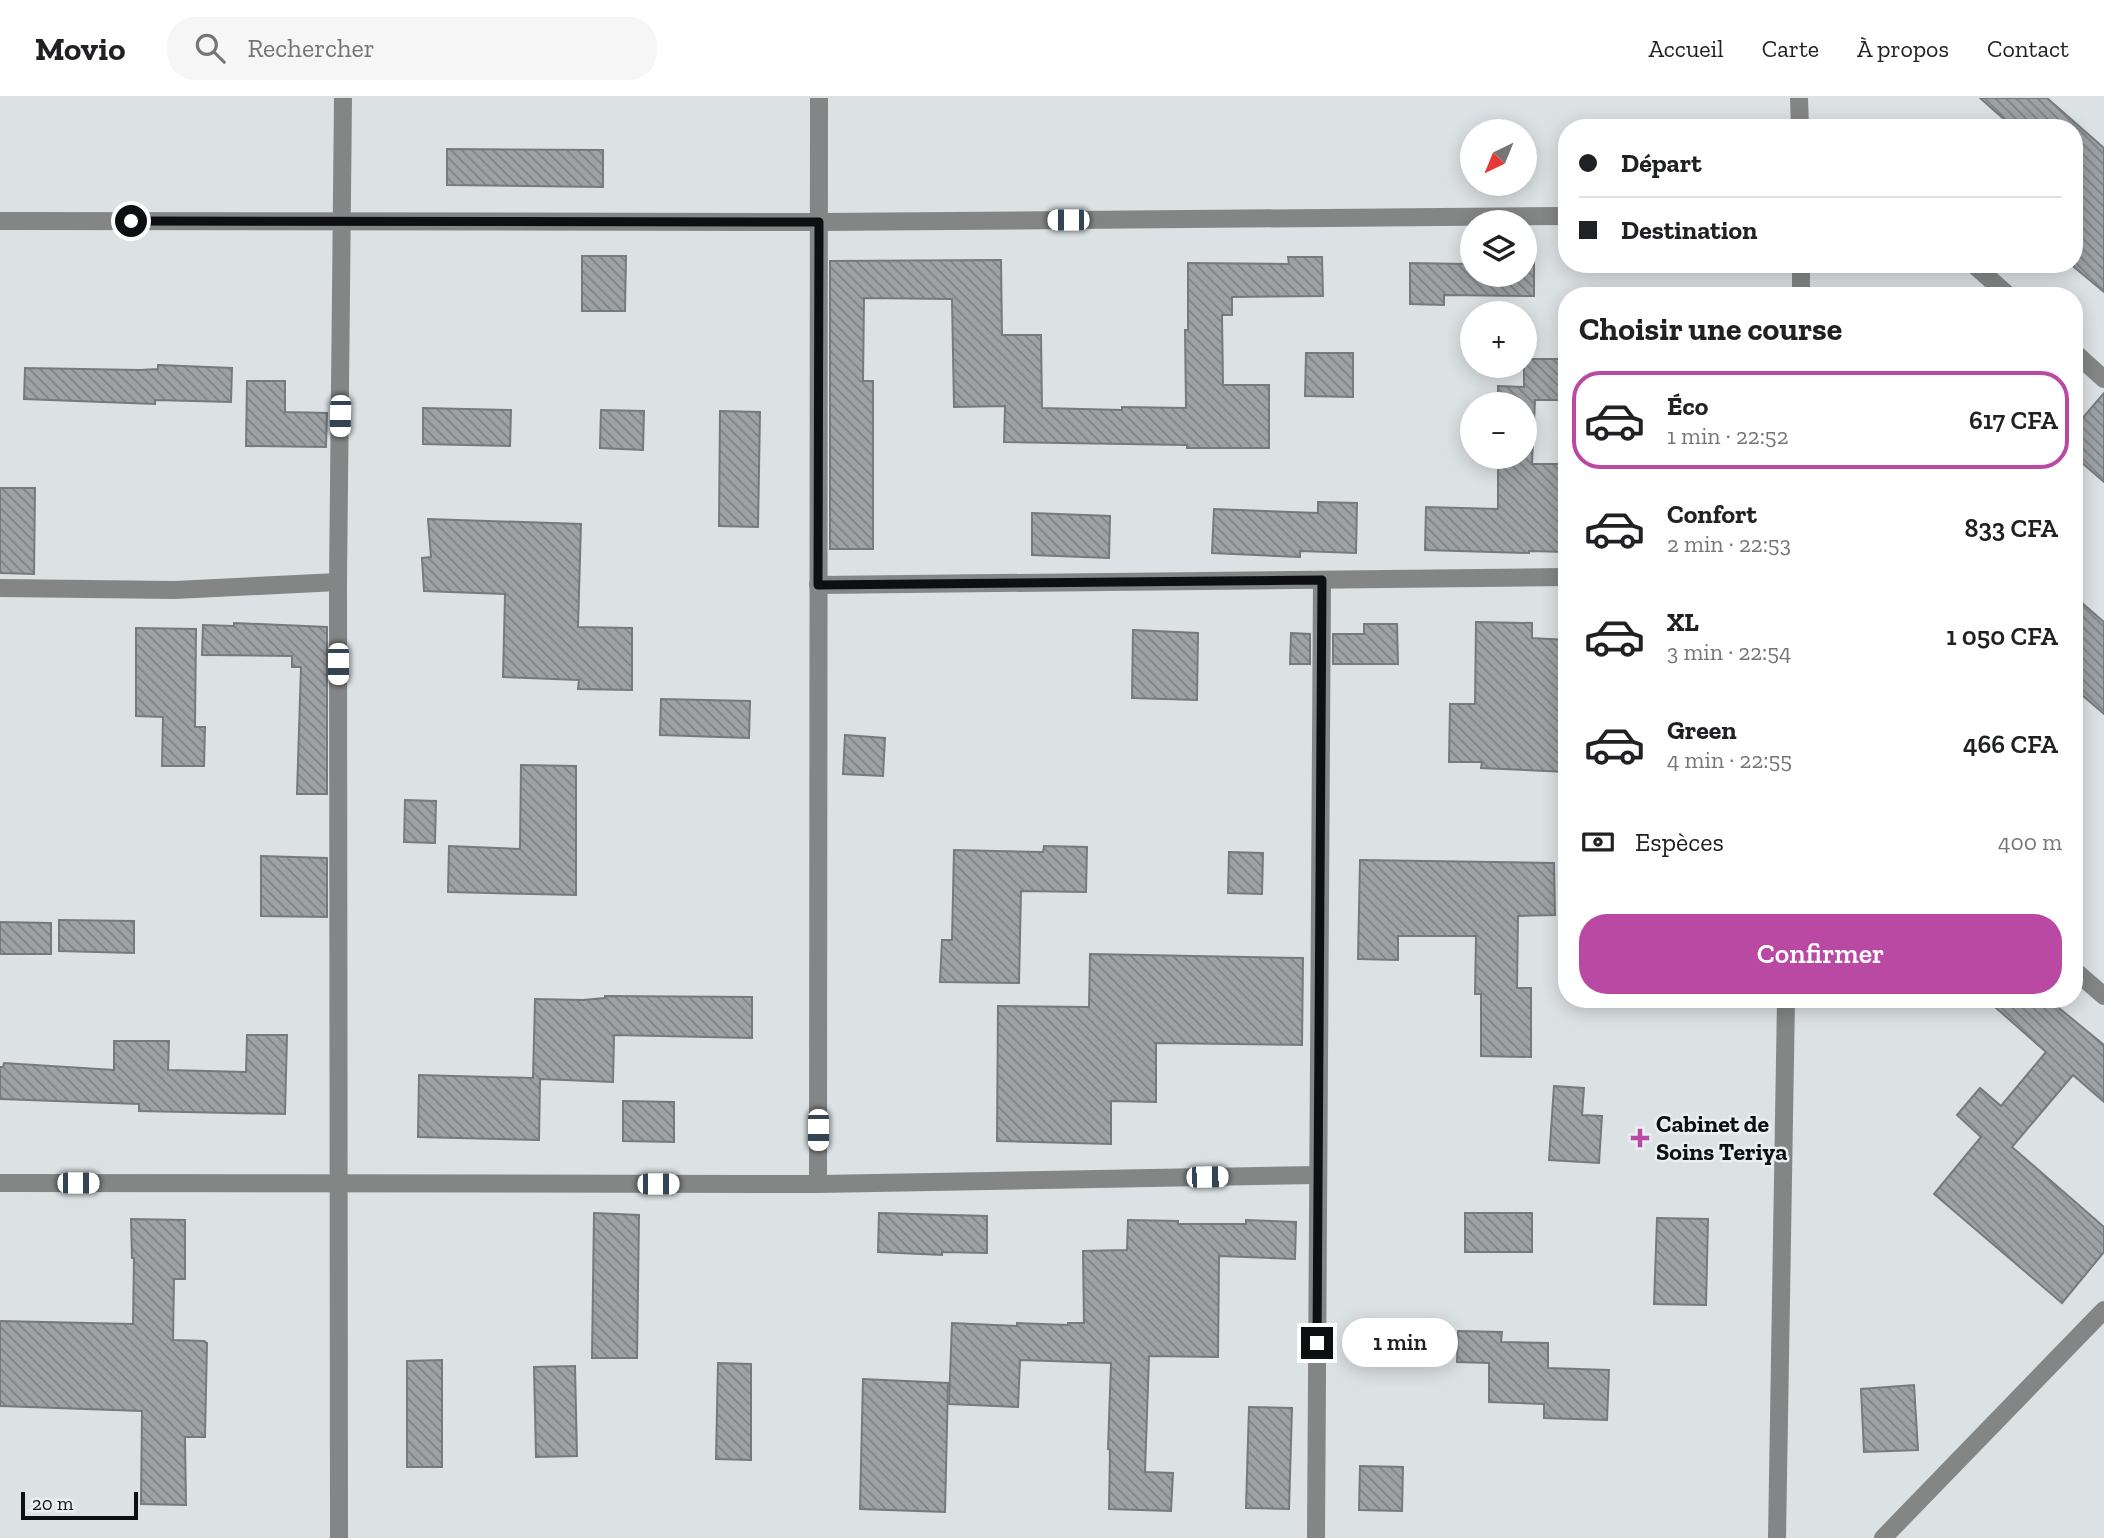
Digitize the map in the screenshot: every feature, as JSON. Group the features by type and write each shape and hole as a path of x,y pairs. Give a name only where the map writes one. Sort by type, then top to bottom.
{"street":[{"path":"339,1538 338,582 342,98"},
{"path":"818,1184 820,98"},
{"path":"1799,98 1800,119"},
{"path":"0,220 819,222 1558,216"},
{"path":"1983,273 1999,287"},
{"path":"2083,360 2104,379"},
{"path":"818,585 1558,578"},
{"path":"1315,1538 1322,580"},
{"path":"0,588 175,590 338,582"},
{"path":"2083,978 2104,996"},
{"path":"1777,1538 1786,1008"},
{"path":"0,1183 818,1184 1318,1175"},
{"path":"1882,1538 2104,1310"}],"building":[{"path":"1980,98 2047,98 2071,119 2004,119"},
{"path":"2083,130 2104,148 2104,292 2081,273"},
{"path":"447,149 603,150 603,187 447,185"},
{"path":"582,256 626,256 625,311 582,311"},
{"path":"1288,257 1322,257 1323,296 1232,297 1232,315 1222,315 1223,385 1269,385 1269,448 1004,442 1005,406 954,407 952,299 864,298 863,381 873,381 873,549 830,549 830,261 1001,260 1002,335 1041,335 1042,408 1122,410 1122,407 1186,408 1188,263 1289,264"},
{"path":"1410,263 1460,264 1460,287 1534,287 1534,296 1444,295 1444,305 1410,304"},
{"path":"1306,353 1353,353 1353,397 1305,396"},
{"path":"1537,359 1558,359 1558,400 1537,400 1537,392 1498,392 1498,386 1524,387 1524,378 1537,378"},
{"path":"158,365 232,368 231,402 155,400 155,404 24,399 25,368 140,370 158,369"},
{"path":"247,381 285,381 285,412 327,413 326,447 246,446"},
{"path":"2104,393 2104,482 2083,464 2083,418"},
{"path":"423,408 511,410 510,446 423,444"},
{"path":"601,410 644,411 643,450 600,448"},
{"path":"720,411 760,412 758,527 719,526"},
{"path":"1537,464 1558,464 1558,552 1425,550 1426,507 1498,509 1498,469 1537,469"},
{"path":"0,488 35,488 34,574 0,573"},
{"path":"1318,502 1357,503 1356,553 1300,551 1300,557 1212,553 1214,509 1318,513"},
{"path":"1032,513 1110,516 1109,558 1032,555"},
{"path":"428,519 581,524 578,627 632,628 632,690 578,689 579,680 503,677 505,594 424,591 422,558 431,557"},
{"path":"2083,604 2104,622 2104,714 2083,696"},
{"path":"1476,622 1532,623 1532,638 1558,640 1558,772 1481,768 1482,762 1449,762 1450,704 1475,704"},
{"path":"234,623 327,627 327,794 297,794 301,667 292,667 292,656 202,655 203,625 234,626"},
{"path":"1364,624 1397,624 1398,664 1333,664 1333,634 1364,634"},
{"path":"136,628 196,629 195,727 205,727 204,766 162,766 163,717 136,716"},
{"path":"1133,630 1198,633 1197,700 1132,698"},
{"path":"1291,633 1310,634 1310,664 1290,664"},
{"path":"661,699 750,701 749,738 660,735"},
{"path":"845,735 885,738 883,776 843,774"},
{"path":"521,765 576,766 576,895 448,892 449,846 520,849"},
{"path":"405,800 436,801 435,843 404,842"},
{"path":"1044,846 1087,847 1086,892 1021,891 1019,983 940,982 942,940 952,940 954,850 1043,852"},
{"path":"1229,852 1263,853 1262,894 1228,893"},
{"path":"261,856 327,858 327,917 261,916"},
{"path":"1360,860 1554,863 1555,915 1518,916 1517,988 1531,988 1531,1057 1481,1056 1481,994 1475,994 1476,936 1398,936 1398,960 1358,959"},
{"path":"59,920 134,921 134,953 59,951"},
{"path":"0,922 51,923 51,954 0,954"},
{"path":"1090,954 1303,958 1302,1045 1156,1043 1156,1102 1111,1101 1111,1144 997,1141 998,1006 1089,1007"},
{"path":"605,996 752,997 752,1038 614,1035 613,1082 540,1079 539,1140 418,1137 419,1075 533,1078 535,999 583,1000"},
{"path":"1996,1008 2059,1008 2104,1045 2104,1102 2073,1075 2012,1147 2104,1227 2104,1252 2062,1303 1934,1194 1981,1137 1957,1115 1980,1088 2001,1106 2046,1052"},
{"path":"247,1035 287,1035 285,1114 139,1111 139,1104 0,1099 0,1067 3,1067 4,1063 114,1070 114,1041 169,1041 168,1070 246,1072"},
{"path":"1554,1086 1584,1088 1582,1115 1602,1116 1599,1163 1549,1160"},
{"path":"623,1101 674,1102 674,1142 623,1141"},
{"path":"594,1213 639,1215 637,1358 592,1358"},
{"path":"879,1213 987,1216 987,1253 942,1252 942,1255 878,1252"},
{"path":"1465,1213 1532,1213 1532,1252 1465,1252"},
{"path":"1657,1218 1708,1219 1706,1305 1654,1304"},
{"path":"131,1219 185,1220 185,1279 174,1279 173,1340 207,1343 205,1437 185,1437 186,1505 141,1504 142,1411 0,1406 0,1321 133,1324 134,1258"},
{"path":"1128,1220 1178,1221 1178,1224 1246,1224 1246,1220 1296,1222 1295,1259 1219,1256 1218,1357 1149,1356 1145,1472 1173,1473 1171,1511 1109,1509 1111,1363 1020,1360 1018,1407 949,1404 952,1323 1017,1326 1017,1323 1084,1323 1083,1251 1127,1250"},
{"path":"1458,1331 1502,1332 1501,1342 1548,1343 1548,1368 1609,1370 1607,1420 1544,1418 1544,1404 1489,1402 1489,1363 1457,1362"},
{"path":"442,1360 442,1467 407,1467 407,1361"},
{"path":"718,1363 751,1364 751,1460 716,1459"},
{"path":"575,1366 577,1456 536,1457 534,1367"},
{"path":"863,1379 948,1383 945,1512 860,1509"},
{"path":"1914,1385 1918,1450 1864,1452 1861,1389"},
{"path":"1249,1407 1292,1408 1289,1509 1246,1508"},
{"path":"1360,1466 1403,1467 1402,1511 1359,1510"}],"place":[{"name":"Cabinet de Soins Teriya","path":"1640,1138"}],"route":[{"path":"131,221 819,222 818,585 1322,580 1317,1343"}]}
